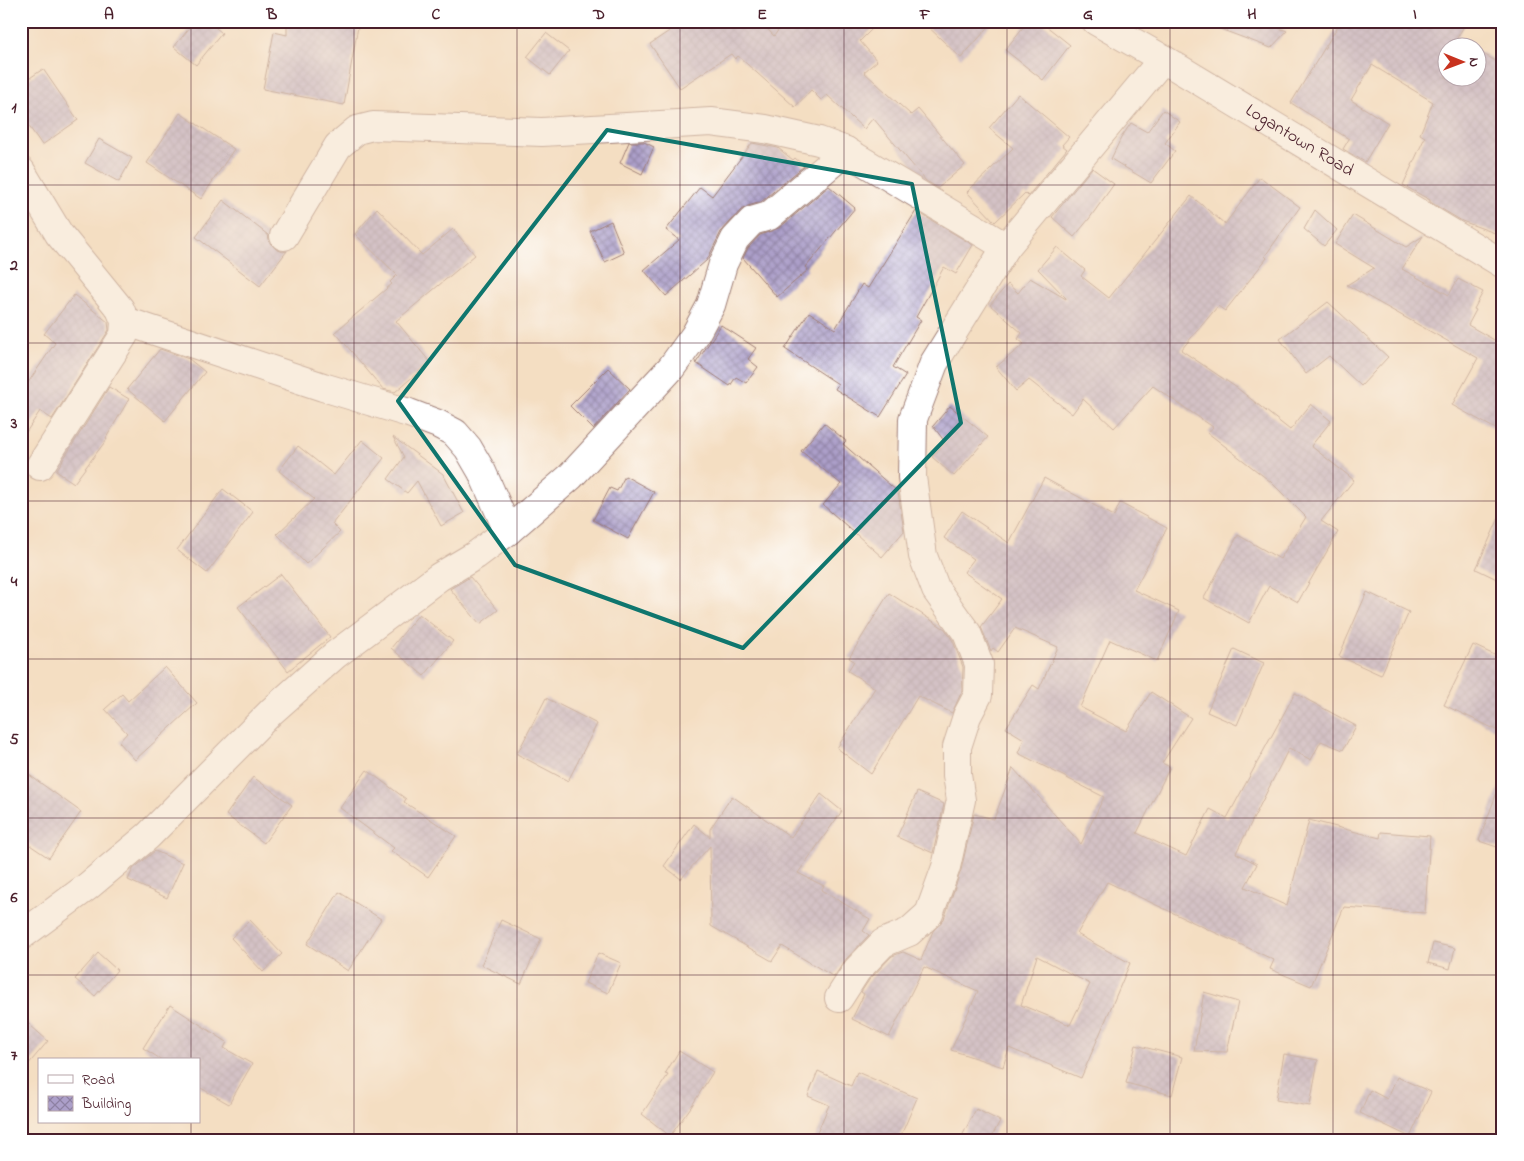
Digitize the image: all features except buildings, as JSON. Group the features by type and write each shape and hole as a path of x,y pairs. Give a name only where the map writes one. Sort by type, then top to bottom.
{"street":[{"name":"Logantown Road","path":"1096,21 1163,59 1503,264"},
{"path":"838,998 857,970 883,943 909,932 929,914 946,867 961,800 957,775 957,747 967,716 978,695 978,664 967,633 936,590 923,556 912,477 913,420 934,363 1006,247 1163,59"},
{"path":"284,236 338,146 356,130 373,126 542,132 711,122 765,129 819,141 846,151 1006,247"},
{"path":"21,936 87,887 148,836 272,711 335,655 439,577 508,531 570,478 671,368 694,335 711,305 723,264 735,239 752,221 769,216 846,151"},
{"path":"21,171 59,234 120,309 125,321 124,336 40,466"},
{"path":"125,321 323,387 409,413 446,428 454,433 468,448 482,472 508,531"}],"highlighted area":[{"path":"607,130 912,184 961,423 743,648 515,565 398,401"}],"green space":[{"path":"21,1133 55,1140 21,1140"}]}
